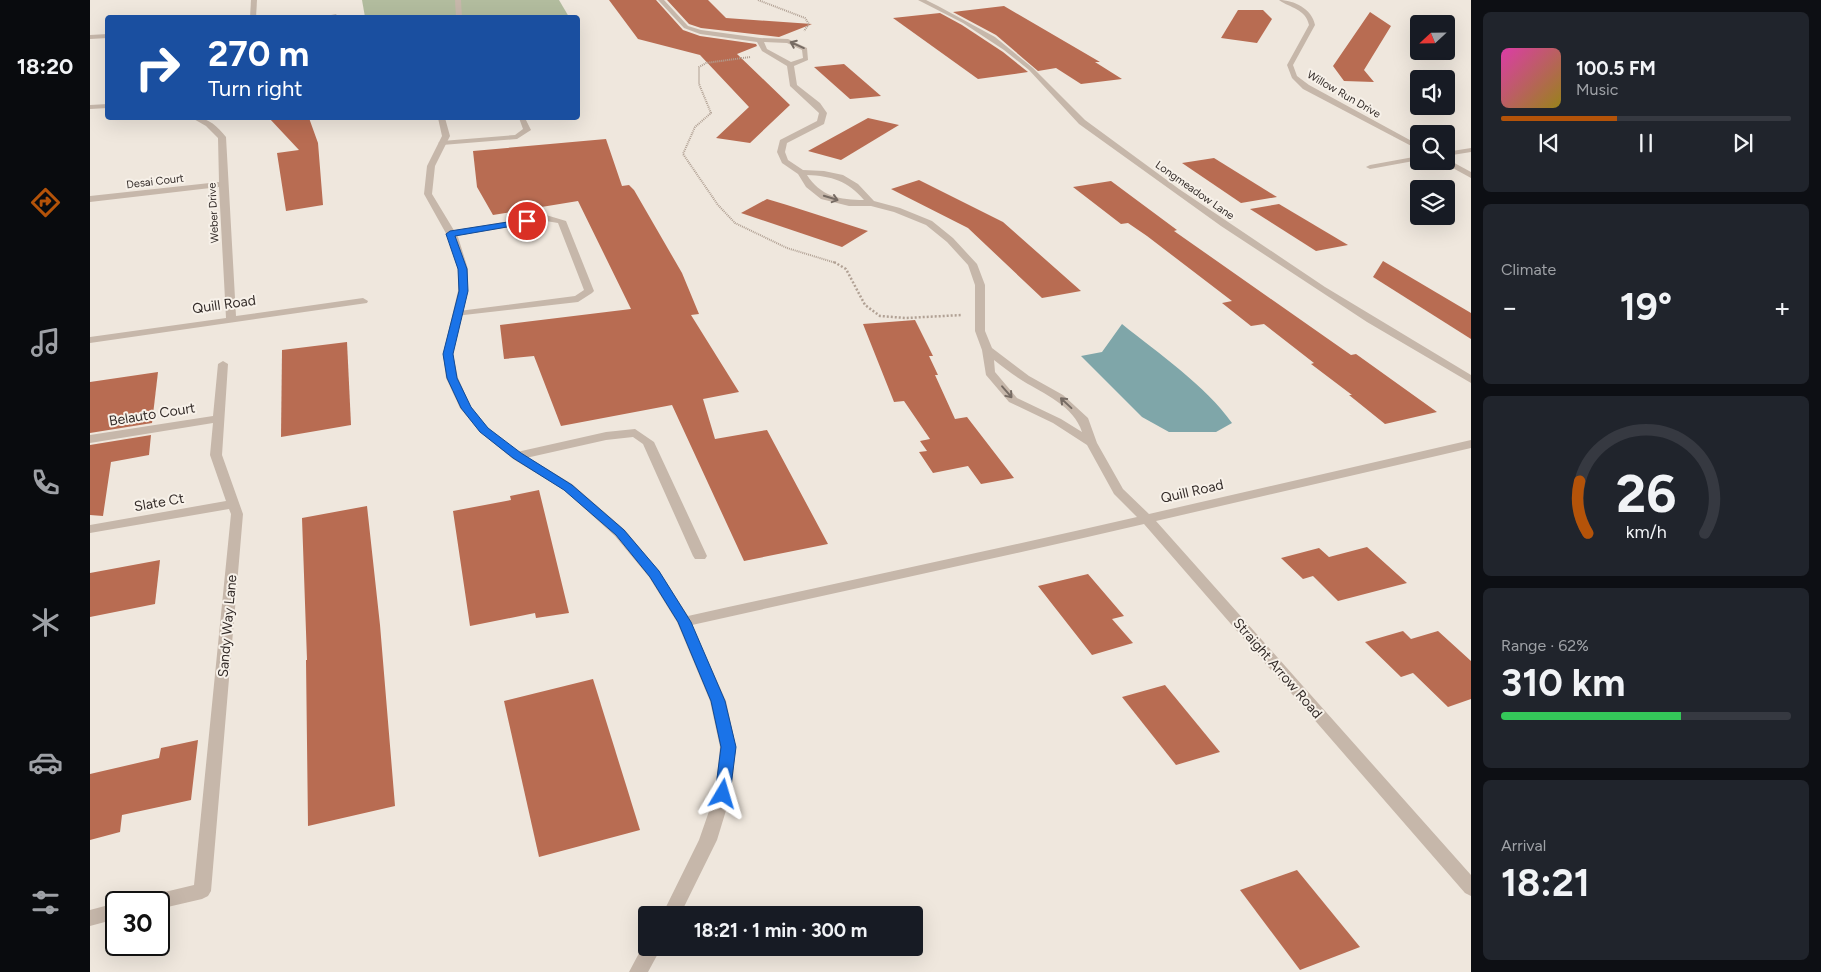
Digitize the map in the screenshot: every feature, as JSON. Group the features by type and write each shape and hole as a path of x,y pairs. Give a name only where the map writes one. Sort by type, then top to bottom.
{"street":[{"path":"253,15 254,0"},
{"path":"458,0 459,15"},
{"path":"661,0 686,27 700,32 760,40 788,41 805,49 806,59 790,65 764,50 760,40"},
{"name":"Longmeadow Lane","path":"921,0 969,23 1012,52 1034,71 1062,104 1082,122 1261,251 1380,326 1471,380"},
{"name":"Willow Run Drive","path":"1282,0 1308,14 1312,20 1312,24 1290,65 1294,77 1315,93 1410,143"},
{"path":"90,37 105,36"},
{"name":"Straight Arrow Road","path":"790,65 794,86 817,105 822,113 821,122 783,142 781,152 785,161 800,172 809,185 824,197 848,203 871,203 897,210 929,223 950,240 972,264 980,285 980,331 987,350 990,373 1013,400 1057,421 1091,443"},
{"path":"90,107 105,106"},
{"name":"Weber Drive","path":"201,120 210,124 222,137 231,320"},
{"path":"441,120 446,136 431,166 428,194 450,234 463,269 463,291 459,314 448,354 452,378 466,408 484,430 517,456 568,487 620,533 654,574 684,622 718,701 728,747 723,794 708,840 675,906"},
{"path":"442,143 517,137 527,130 523,120"},
{"path":"1455,153 1471,150"},
{"path":"1370,166 1410,159"},
{"path":"1455,167 1471,176"},
{"path":"800,172 832,174 850,180 871,203"},
{"name":"Desai Court","path":"90,199 223,184"},
{"path":"450,234 546,218 562,221 590,291 578,299 459,314"},
{"name":"Quill Road","path":"90,340 363,301"},
{"name":"Straight Arrow Road","path":"987,350 1025,378 1059,396 1084,420 1091,443 1118,491 1146,518 1471,888"},
{"name":"Sandy Way Lane","path":"170,898 202,891 237,514 216,455 223,364"},
{"name":"Belauto Court","path":"90,439 219,419"},
{"path":"517,456 606,436 636,433 648,442 700,556"},
{"name":"Quill Road","path":"684,622 862,582 921,572 1146,518 1471,444"},
{"name":"Slate Ct","path":"90,529 233,504"},
{"path":"90,918 105,914"},
{"path":"638,972 647,956"}],"green space":[{"path":"362,0 559,0 568,15 365,15"}],"water":[{"path":"1122,324 1195,383 1232,423 1216,432 1169,432 1142,417 1081,356 1102,352"}],"building":[{"path":"609,0 656,0 683,30 700,36 756,44 757,46 737,54 790,105 750,143 716,138 749,107 700,55 638,39"},
{"path":"667,0 708,0 726,18 812,24 779,37 701,28 689,24"},
{"path":"1004,6 1100,62 1095,62 1122,79 1081,84 1056,68 1038,71 996,35 953,12"},
{"path":"1238,10 1263,10 1272,19 1257,43 1221,38"},
{"path":"1370,12 1391,26 1364,70 1374,82 1344,81 1333,66"},
{"path":"940,13 1003,52 1028,72 978,79 893,18"},
{"path":"844,64 881,96 850,99 814,67"},
{"path":"868,118 899,125 841,160 808,151"},
{"path":"271,120 310,120 318,143 323,205 286,211 277,153 299,150"},
{"path":"606,139 622,186 629,185 634,190 682,273 699,314 691,315 739,392 703,399 715,439 767,430 828,544 744,561 672,405 561,426 534,356 504,359 500,325 631,309 578,201 493,215 477,187 473,151"},
{"path":"1214,158 1277,197 1241,203 1182,163"},
{"path":"919,180 1003,222 1081,291 1042,298 968,228 891,189"},
{"path":"1111,181 1177,230 1174,231 1351,355 1356,354 1437,412 1385,424 1349,395 1352,395 1311,364 1314,363 1264,324 1251,326 1222,303 1232,301 1147,236 1128,223 1121,224 1073,187"},
{"path":"767,199 868,231 842,247 741,213"},
{"path":"1279,204 1348,245 1316,251 1250,209"},
{"path":"1383,261 1471,313 1471,339 1373,277"},
{"path":"915,320 933,356 929,356 938,375 935,375 955,419 967,417 1014,478 981,484 968,466 933,473 919,452 927,451 920,441 930,439 904,401 894,402 863,324"},
{"path":"347,342 351,425 281,437 282,350"},
{"path":"158,372 152,423 90,433 90,382"},
{"path":"151,435 149,455 111,462 103,516 90,515 90,445"},
{"path":"539,490 569,613 536,618 535,613 470,626 453,511 511,500 510,496"},
{"path":"367,506 380,625 395,806 308,826 307,660 302,518"},
{"path":"1367,547 1407,583 1338,601 1313,576 1303,579 1281,558 1319,548 1329,557"},
{"path":"160,560 155,604 90,617 90,573"},
{"path":"1088,574 1124,616 1112,619 1133,643 1092,655 1038,586"},
{"path":"1403,631 1411,639 1438,631 1471,661 1471,699 1448,707 1413,673 1401,677 1365,642"},
{"path":"593,679 640,830 539,857 504,701"},
{"path":"1165,685 1220,752 1176,765 1122,697"},
{"path":"198,740 191,800 122,815 120,832 90,840 90,774 159,758 161,748"},
{"path":"1297,870 1360,947 1300,970 1240,890"}],"route":[{"path":"527,221 450,234 453,237 463,269 463,291 459,314 448,354 452,378 466,408 484,430 517,456 568,487 620,533 654,574 684,622 718,701 728,747 723,794"}]}
